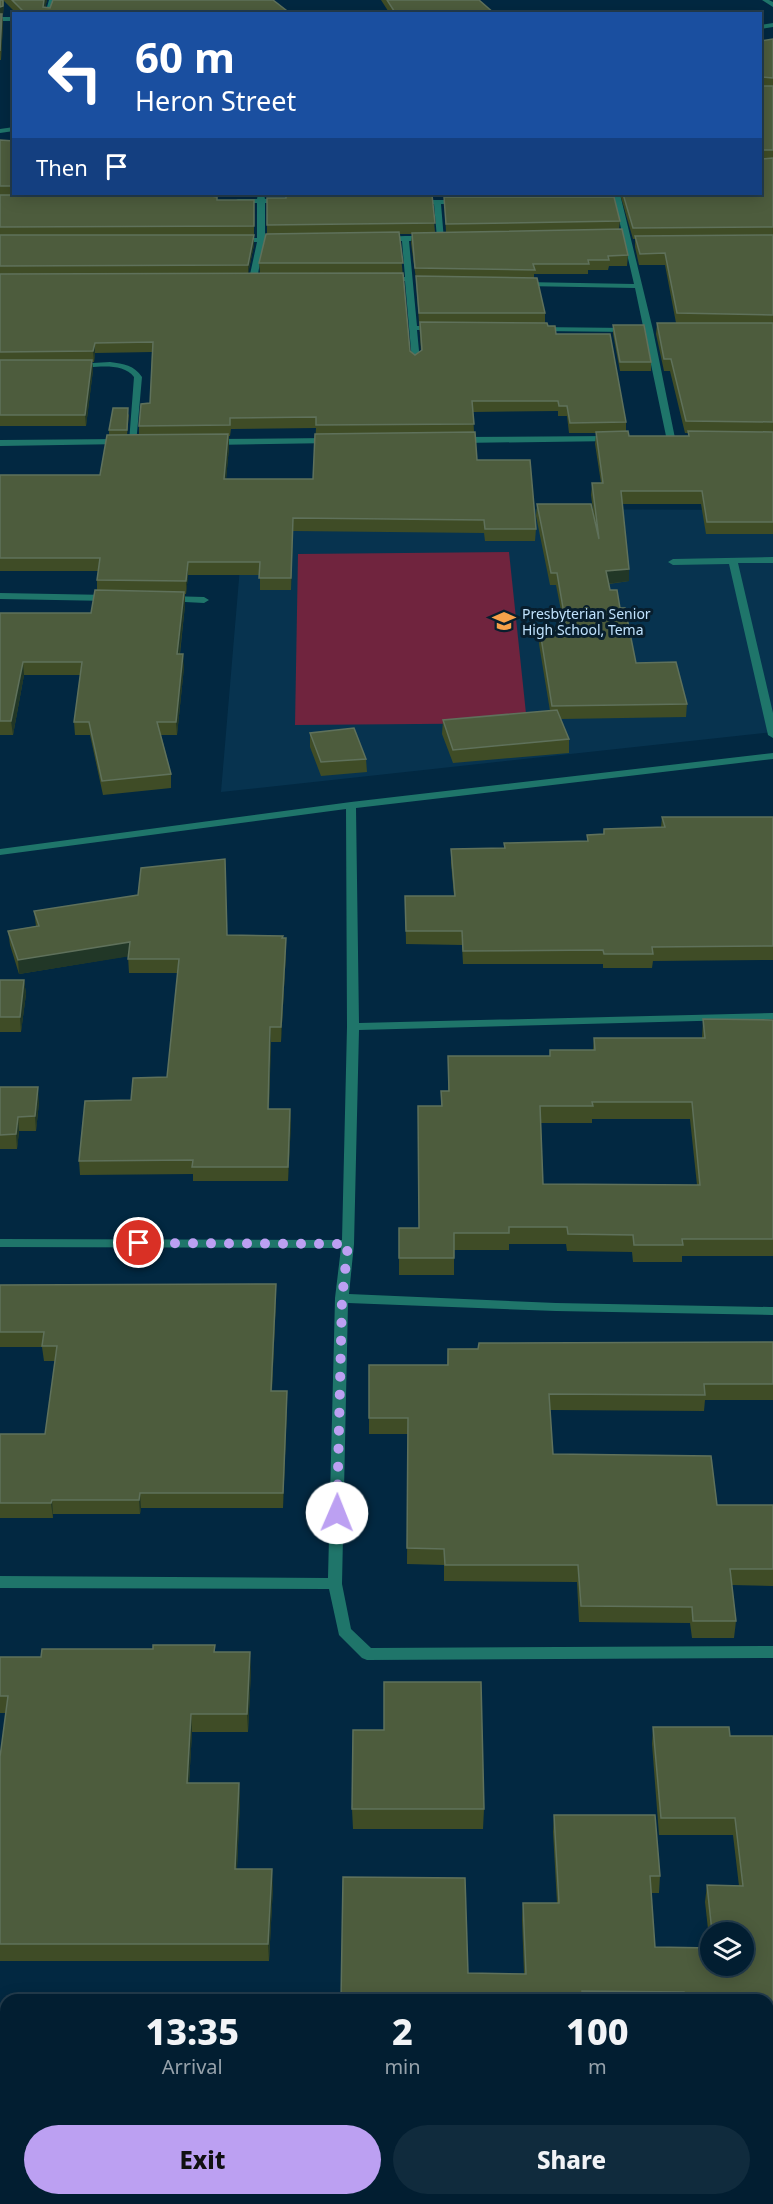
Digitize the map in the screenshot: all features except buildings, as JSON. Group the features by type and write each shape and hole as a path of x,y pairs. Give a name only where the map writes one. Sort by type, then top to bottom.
{"street":[{"path":"765,0 773,5"},
{"path":"225,201 261,197 295,201"},
{"path":"253,279 261,240 261,197"},
{"path":"605,202 616,198 628,239 671,438"},
{"path":"413,201 473,202"},
{"path":"437,202 441,238"},
{"path":"615,235 641,243"},
{"path":"405,238 416,362"},
{"path":"372,239 452,238"},
{"path":"227,241 295,240"},
{"path":"243,279 265,279"},
{"path":"377,279 420,283"},
{"path":"512,284 639,286"},
{"path":"413,328 448,328"},
{"path":"531,329 660,330"},
{"path":"72,366 120,366 132,368 136,372 138,377 133,442"},
{"path":"456,440 623,439"},
{"path":"647,439 682,439"},
{"path":"205,442 336,441"},
{"path":"0,443 145,442"},
{"path":"673,562 773,560"},
{"path":"733,561 769,702 773,735"},
{"path":"0,596 125,598"},
{"path":"159,599 204,600"},
{"path":"0,852 351,806 773,756"},
{"path":"351,806 353,1027 348,1244 342,1299 335,1584 344,1631 367,1654 773,1652"},
{"path":"353,1027 773,1016"},
{"path":"0,1242 348,1244"},
{"path":"342,1299 556,1307 770,1311"},
{"path":"0,1582 335,1584"}],"shaded area":[{"name":"Presbyterian Senior High School, Tema","path":"245,508 773,510 773,732 221,792"},
{"path":"509,552 527,723 295,725 298,554"}],"place":[{"name":"Presbyterian Senior High School, Tema","path":"504,621"}],"route":[{"path":"139,1243 348,1244 342,1299 337,1513"}]}
